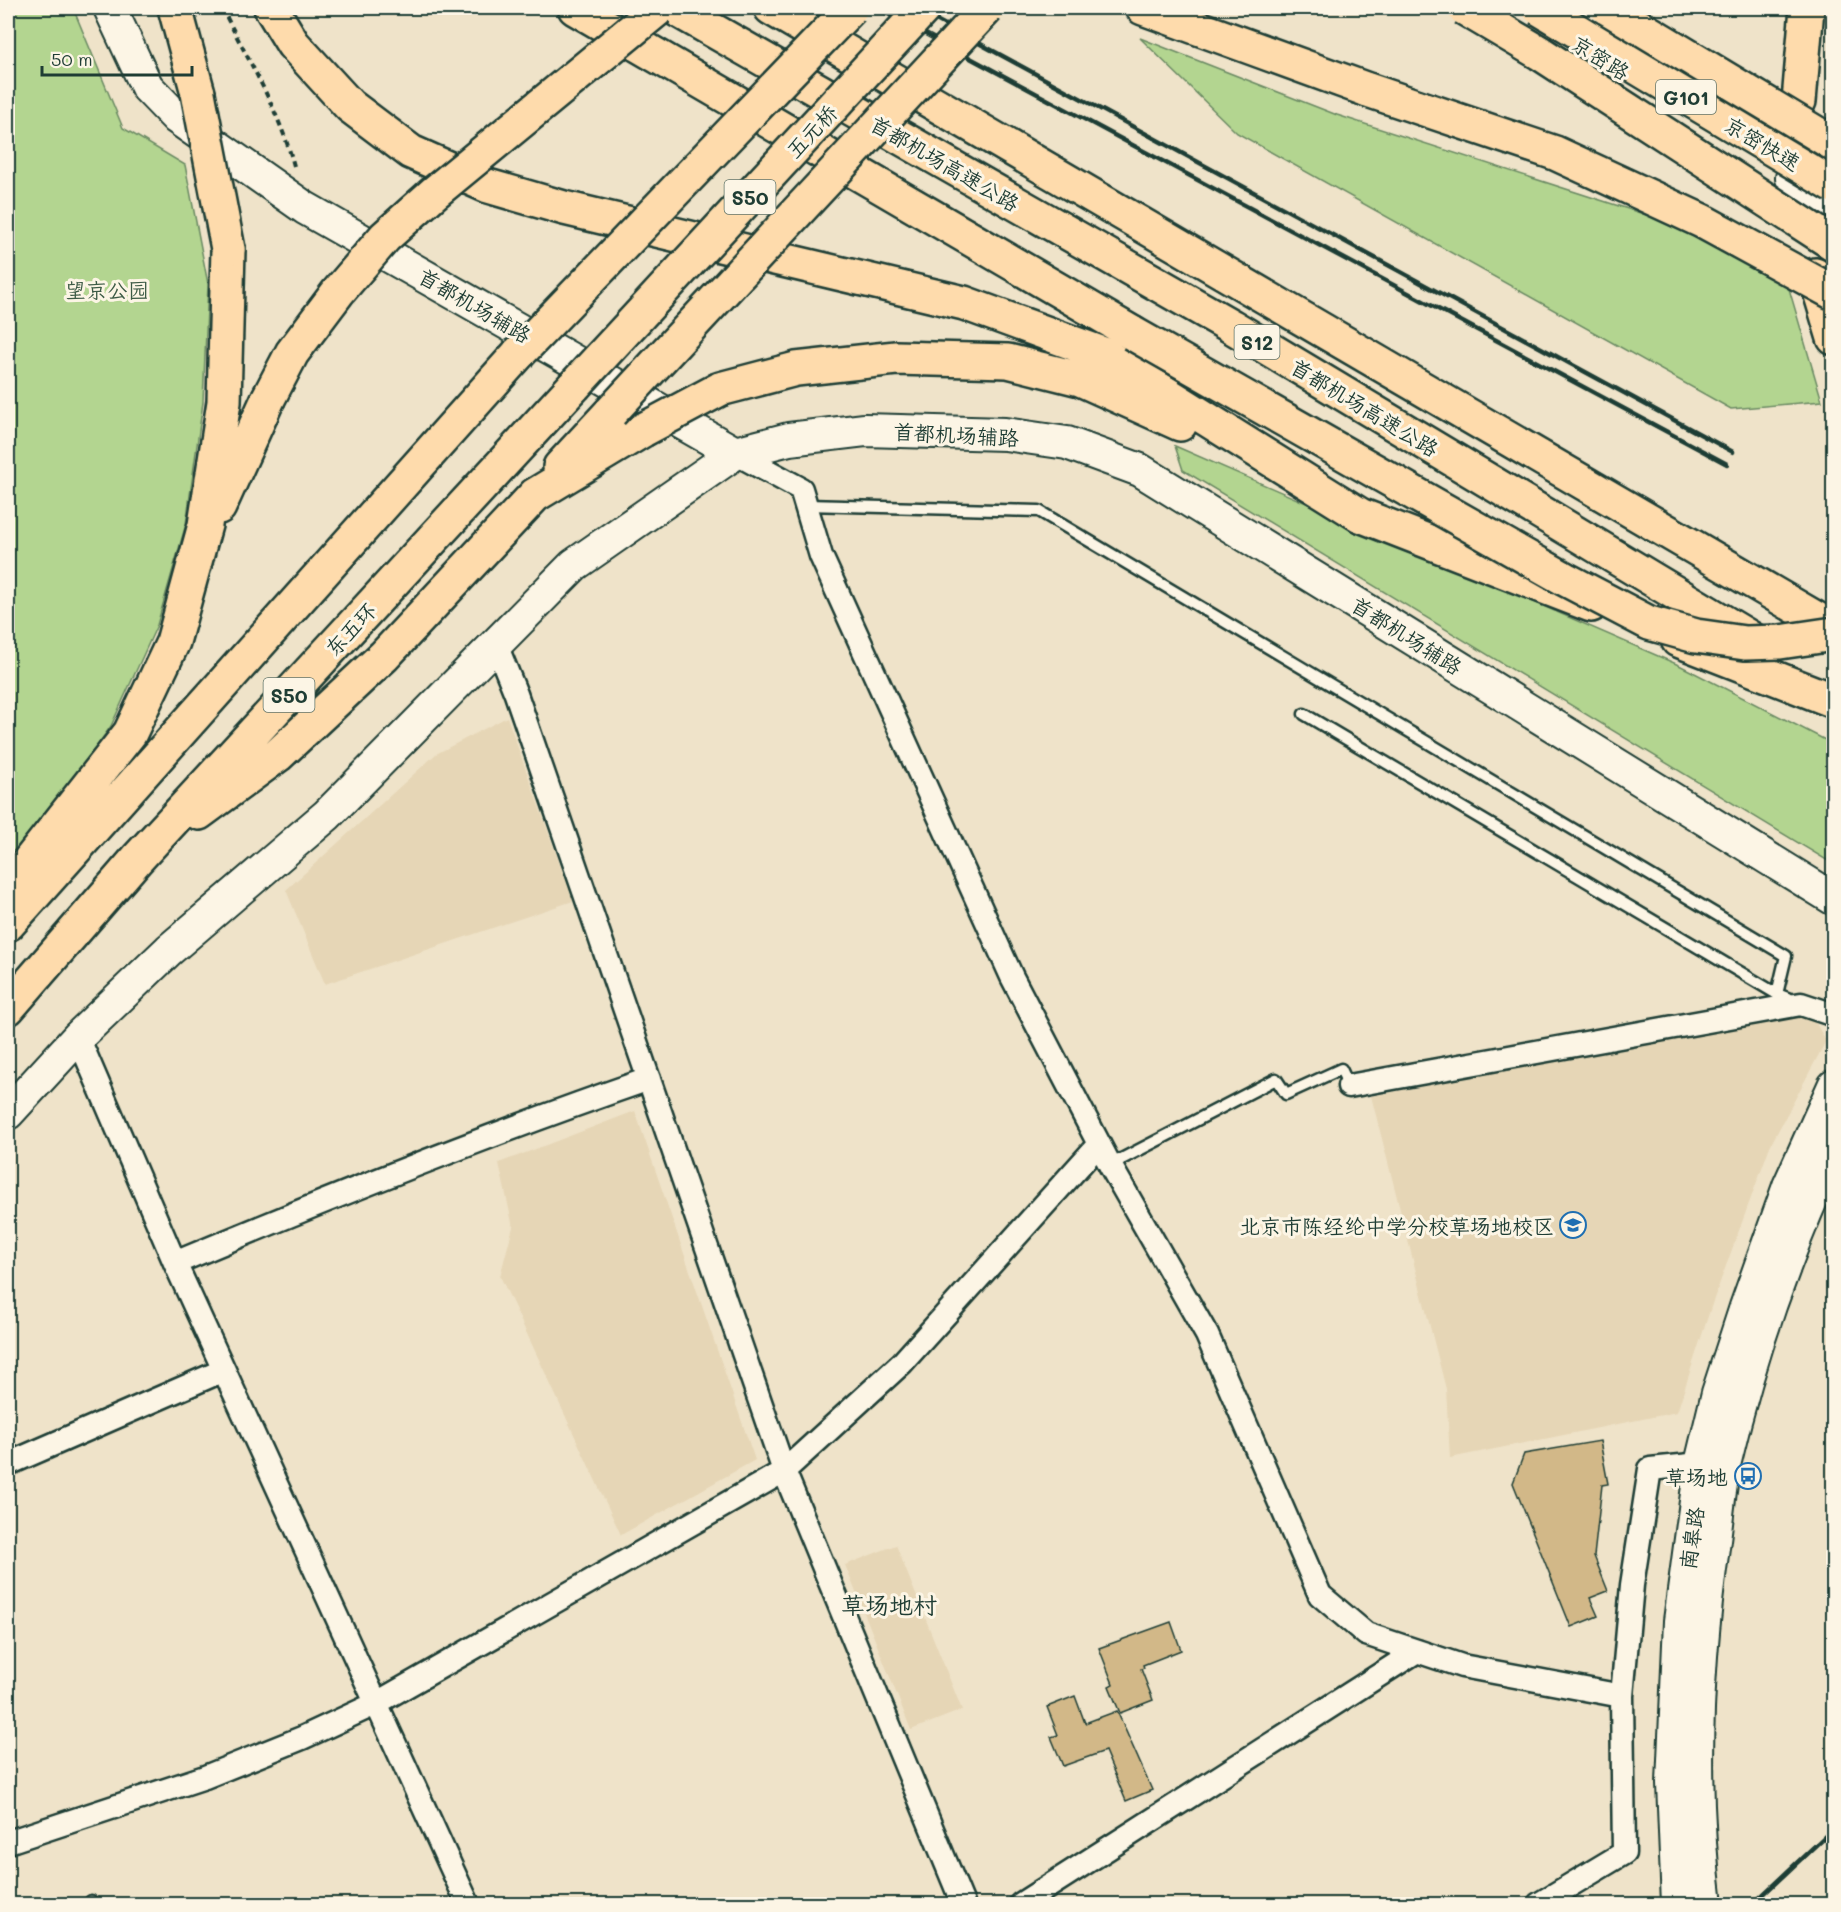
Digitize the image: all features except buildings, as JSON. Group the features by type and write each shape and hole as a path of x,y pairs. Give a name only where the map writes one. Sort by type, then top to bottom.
{"highway":[{"path":"8,888 130,733 173,642 205,525 224,402 228,249 198,93 175,8"},
{"path":"271,8 293,44 351,106 411,152 489,186 564,208 964,303 1028,324 1103,354 1360,514"},
{"path":"575,8 1132,333 1565,579 1649,623 1696,636 1745,643 1780,642 1833,634"},
{"path":"195,560 267,399 292,353 338,292 385,237 434,193 659,8"},
{"name":"首都机场高速公路","path":"674,8 1231,326 1833,688"},
{"name":"S12","path":"771,8 1833,628"},
{"path":"738,127 825,8"},
{"name":"S50","path":"8,924 519,353 851,8"},
{"name":"五元桥","path":"574,386 924,8"},
{"path":"1143,8 1368,90 1556,153 1702,221 1824,284"},
{"path":"1464,8 1540,53 1833,244"},
{"name":"京密快速","path":"1539,8 1833,186"},
{"name":"京密快速","path":"1609,8 1833,144"},
{"path":"1792,8 1801,189 1824,284 1833,338"},
{"path":"1798,101 1807,8"},
{"path":"137,859 279,755 384,656 985,12"},
{"path":"535,495 642,430 720,389 796,369 896,358 1008,361 1080,379 1152,409 1360,514 1833,700"},
{"name":"东五环","path":"8,1008 137,859 574,386"}],"street":[{"name":"首都机场辅路","path":"110,8 147,87 177,118 305,208 735,453 789,439 865,430 1005,434 1067,443 1140,470 1833,899"},
{"name":"京密路","path":"1519,8 1833,204"},
{"path":"8,1113 78,1037 169,950 327,815 495,642 574,565 735,453 801,489 831,578 992,934 1110,1166 1207,1335 1320,1595 1366,1634 1462,1666 1622,1696"},
{"path":"495,642 520,705 784,1471 963,1905"},
{"path":"1349,1086 1801,1004 1833,1015"},
{"path":"78,1037 224,1370 468,1905"},
{"path":"176,1263 372,1181 546,1115 649,1079"},
{"name":"南皋路","path":"1678,1905 1673,1783 1680,1621 1701,1464 1718,1393 1746,1307 1790,1186 1833,1086"},
{"path":"8,1842 215,1773 375,1704 784,1471 902,1363 1099,1144"},
{"name":"南皋路","path":"1706,1905 1696,1768 1699,1685 1706,1598 1725,1463 1760,1333 1807,1205 1833,1149"},
{"path":"8,1464 224,1370"},
{"path":"1539,1905 1624,1853 1622,1696 1634,1574 1650,1469 1701,1464 1730,1445"},
{"path":"1021,1905 1417,1651"}],"lane":[{"path":"806,505 1039,511 1786,956 1777,994"},
{"path":"1304,714 1777,994 1801,1004"},
{"path":"1110,1166 1276,1079 1286,1094 1341,1069 1349,1086"}],"path":[{"path":"222,8 290,148 305,208"}],"shaded area":[{"path":"507,717 573,901 325,984 286,890 436,754"},
{"name":"北京市陈经纶中学分校草场地校区","path":"1810,1013 1826,1041 1770,1146 1712,1304 1677,1412 1450,1458 1446,1389 1371,1096"},
{"path":"635,1111 755,1460 621,1535 500,1276 513,1227 499,1163"},
{"path":"896,1545 962,1710 911,1730 845,1565"}],"green space":[{"name":"望京公园","path":"8,8 73,8 123,128 185,165 208,284 203,402 186,524 157,625 111,726 8,872"},
{"path":"1140,38 1337,115 1780,258 1822,401 1731,409 1237,133"},
{"path":"1175,446 1681,666 1833,744 1833,864 1183,470"}],"railway":[{"path":"877,8 1727,464"},
{"path":"914,8 1733,452"},
{"path":"1753,1904 1834,1828"}],"place":[{"name":"北京市陈经纶中学分校草场地校区","path":"1573,1225"},
{"name":"草场地","path":"1748,1476"}],"district":[{"name":"草场地村","path":"889,1604"}]}
